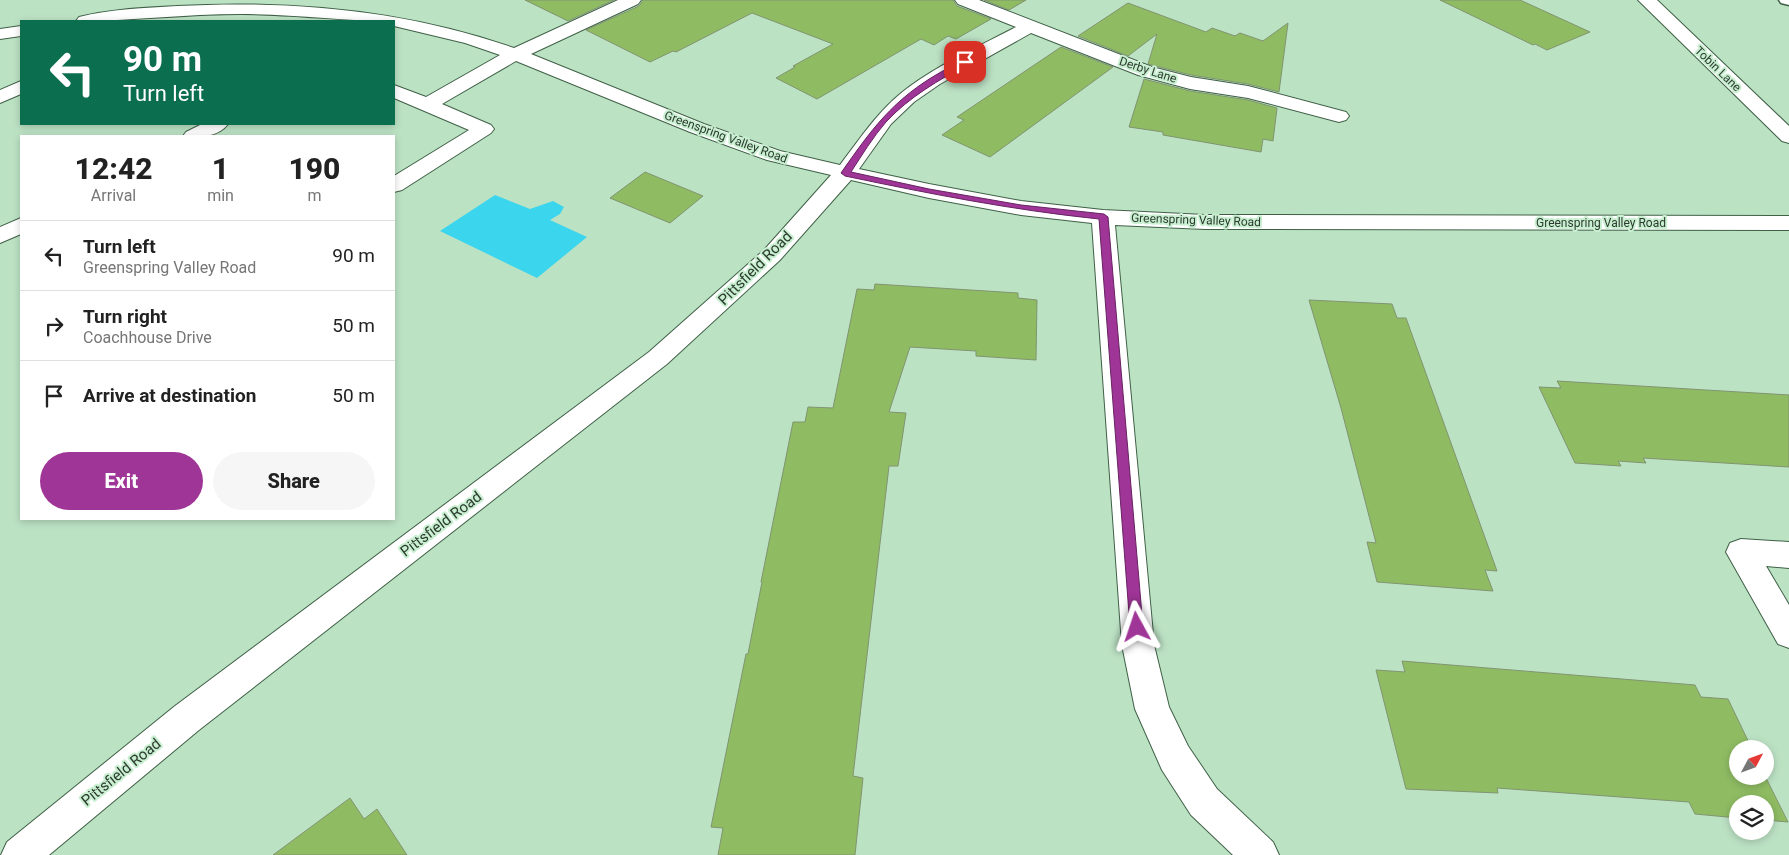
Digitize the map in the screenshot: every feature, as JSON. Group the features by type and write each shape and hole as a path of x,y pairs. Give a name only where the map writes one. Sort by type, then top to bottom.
{"street":[{"path":"94,20 110,0"},
{"path":"427,105 515,54 632,0"},
{"name":"Derby Lane","path":"964,0 1146,71 1190,83 1248,92 1340,116"},
{"name":"Tobin Lane","path":"1647,0 1789,137"},
{"name":"Greenspring Valley Road","path":"103,20 190,11 234,10 310,12 384,20"},
{"name":"Greenspring Valley Road","path":"395,21 440,31 515,54 706,132 774,156 929,191 1021,208 1104,217 1215,222 1789,223"},
{"name":"Pittsfield Road","path":"20,855 187,718 658,358 772,255 845,173 884,120 907,98 933,80 1030,26"},
{"path":"0,34 20,31"},
{"path":"0,96 20,87"},
{"path":"395,91 484,129 395,184"},
{"path":"196,135 216,125"},
{"path":"1104,217 1138,645 1152,709 1175,758 1204,802 1260,855"},
{"path":"0,236 20,226"},
{"path":"1789,555 1742,552 1789,634"}],"water":[{"path":"495,195 530,209 553,201 564,207 560,214 550,220 587,237 537,278 440,231"}],"building":[{"path":"525,0 614,0 568,21"},
{"path":"643,0 953,0 957,6 991,19 956,39 948,36 934,45 921,39 817,99 776,78 795,67 793,66 833,44 752,13 676,52 673,51 650,62 586,30 639,6"},
{"path":"984,0 1026,0 1009,10"},
{"path":"1440,0 1520,0 1590,32 1547,50"},
{"path":"1128,3 1206,32 1212,28 1235,36 1240,33 1263,41 1288,23 1279,92 1248,84 1191,75 1148,64 1157,34 1128,56 1078,36"},
{"path":"1061,47 1113,67 990,157 942,135 964,120 957,117"},
{"path":"1144,79 1190,91 1248,100 1277,108 1273,141 1263,139 1261,152 1163,135 1163,132 1129,127"},
{"path":"645,172 703,196 670,223 610,198"},
{"path":"875,284 1018,293 1018,298 1037,300 1036,360 976,356 976,351 910,347 889,412 906,413 898,466 889,466 853,776 863,778 855,855 718,855 723,828 711,827 746,654 748,654 793,422 805,422 808,407 833,408 857,289 874,290"},
{"path":"1309,300 1392,304 1397,318 1406,318 1497,571 1485,570 1493,591 1377,582 1367,542 1376,543 1341,408"},
{"path":"1557,381 1789,395 1789,467 1643,458 1646,463 1618,461 1621,466 1575,463 1539,387 1561,388"},
{"path":"1402,661 1695,685 1701,697 1728,699 1748,740 1729,740 1729,785 1770,785 1788,822 1774,821 1774,795 1729,795 1729,817 1695,814 1689,802 1497,788 1498,793 1406,789 1376,670 1405,672"},
{"path":"350,798 364,819 377,809 407,855 273,855"}],"route":[{"path":"965,62 933,80 907,98 884,120 845,173 1021,208 1104,217 1122,460 1137,627"}]}
